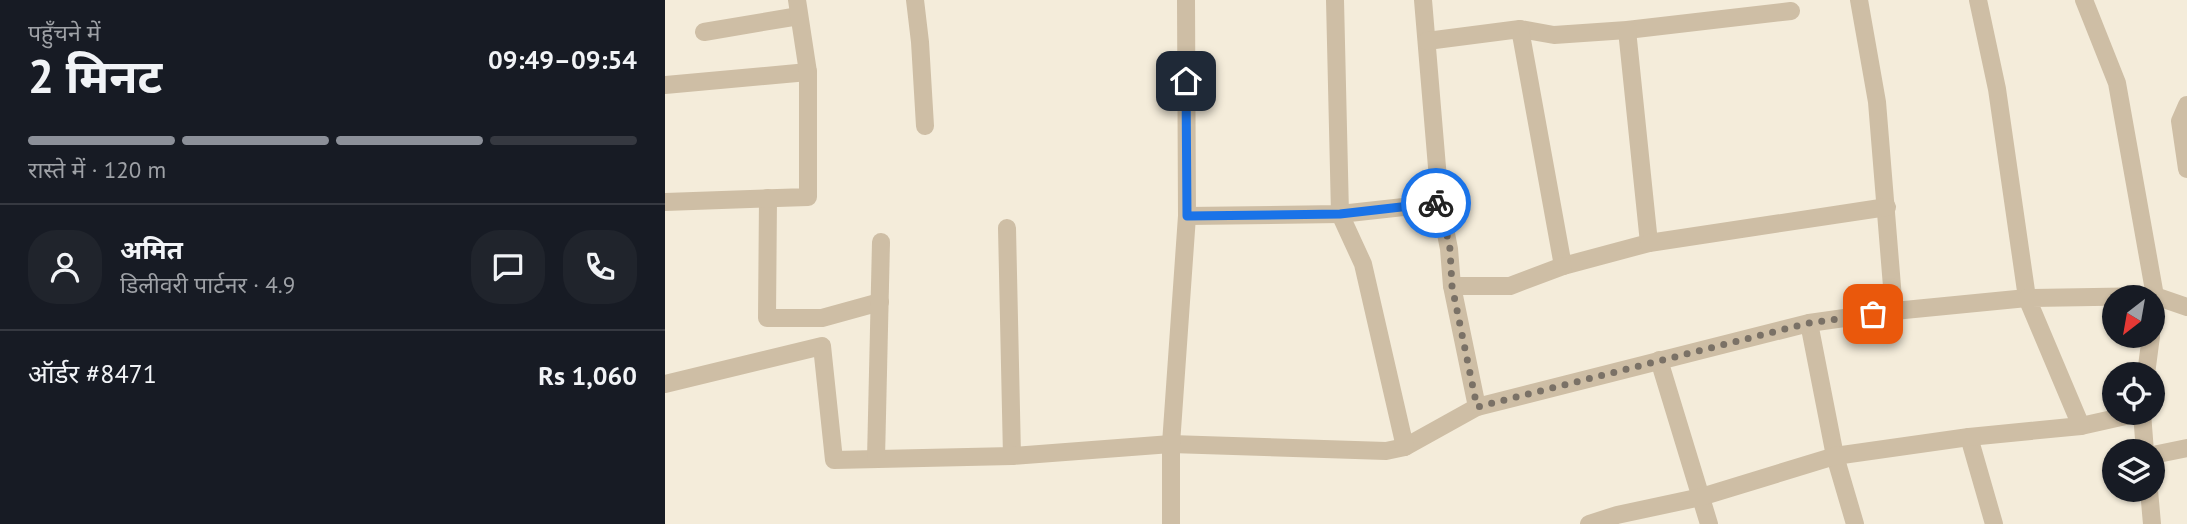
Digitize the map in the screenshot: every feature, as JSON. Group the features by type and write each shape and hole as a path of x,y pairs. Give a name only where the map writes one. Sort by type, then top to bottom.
{"street":[{"path":"915,0 921,42 925,126"},
{"path":"1171,524 1171,444 1187,216 1185,0"},
{"path":"1335,0 1340,214 1363,264 1405,447"},
{"path":"1423,0 1440,203 1450,249 1452,286 1477,407"},
{"path":"1859,0 1877,102 1894,312"},
{"path":"1978,0 1997,89 2027,298 2081,426"},
{"path":"2084,0 2117,83 2153,285"},
{"path":"665,202 808,197 808,72 798,8 705,32"},
{"path":"1427,41 1520,29 1554,35 1627,30 1791,11"},
{"path":"1520,29 1563,265"},
{"path":"1627,30 1649,243"},
{"path":"665,85 808,72"},
{"path":"2187,105 2180,121 2187,169"},
{"path":"768,198 767,318 823,318 880,302"},
{"path":"1187,216 1340,214 1440,203"},
{"path":"1452,286 1510,286 1563,265 1649,243 1887,206"},
{"path":"1007,228 1012,456"},
{"path":"876,459 881,242"},
{"path":"665,384 822,346 834,460 1012,456 1171,444 1386,451 1405,447 1477,407 1809,323 2027,298 2102,297"},
{"path":"2165,299 2187,307"},
{"path":"1809,323 1835,456 1855,524"},
{"path":"1659,360 1709,524"},
{"path":"1589,524 1617,515 1701,497 1835,456 2102,421"},
{"path":"1969,437 1994,524"},
{"path":"2165,453 2187,448"},
{"path":"2150,502 2152,524"}],"way so far":[{"path":"1436,203 1440,203 1450,249 1452,286 1477,407 1809,323 1873,314"}],"route":[{"path":"1186,81 1187,216 1340,214 1436,203"}]}
